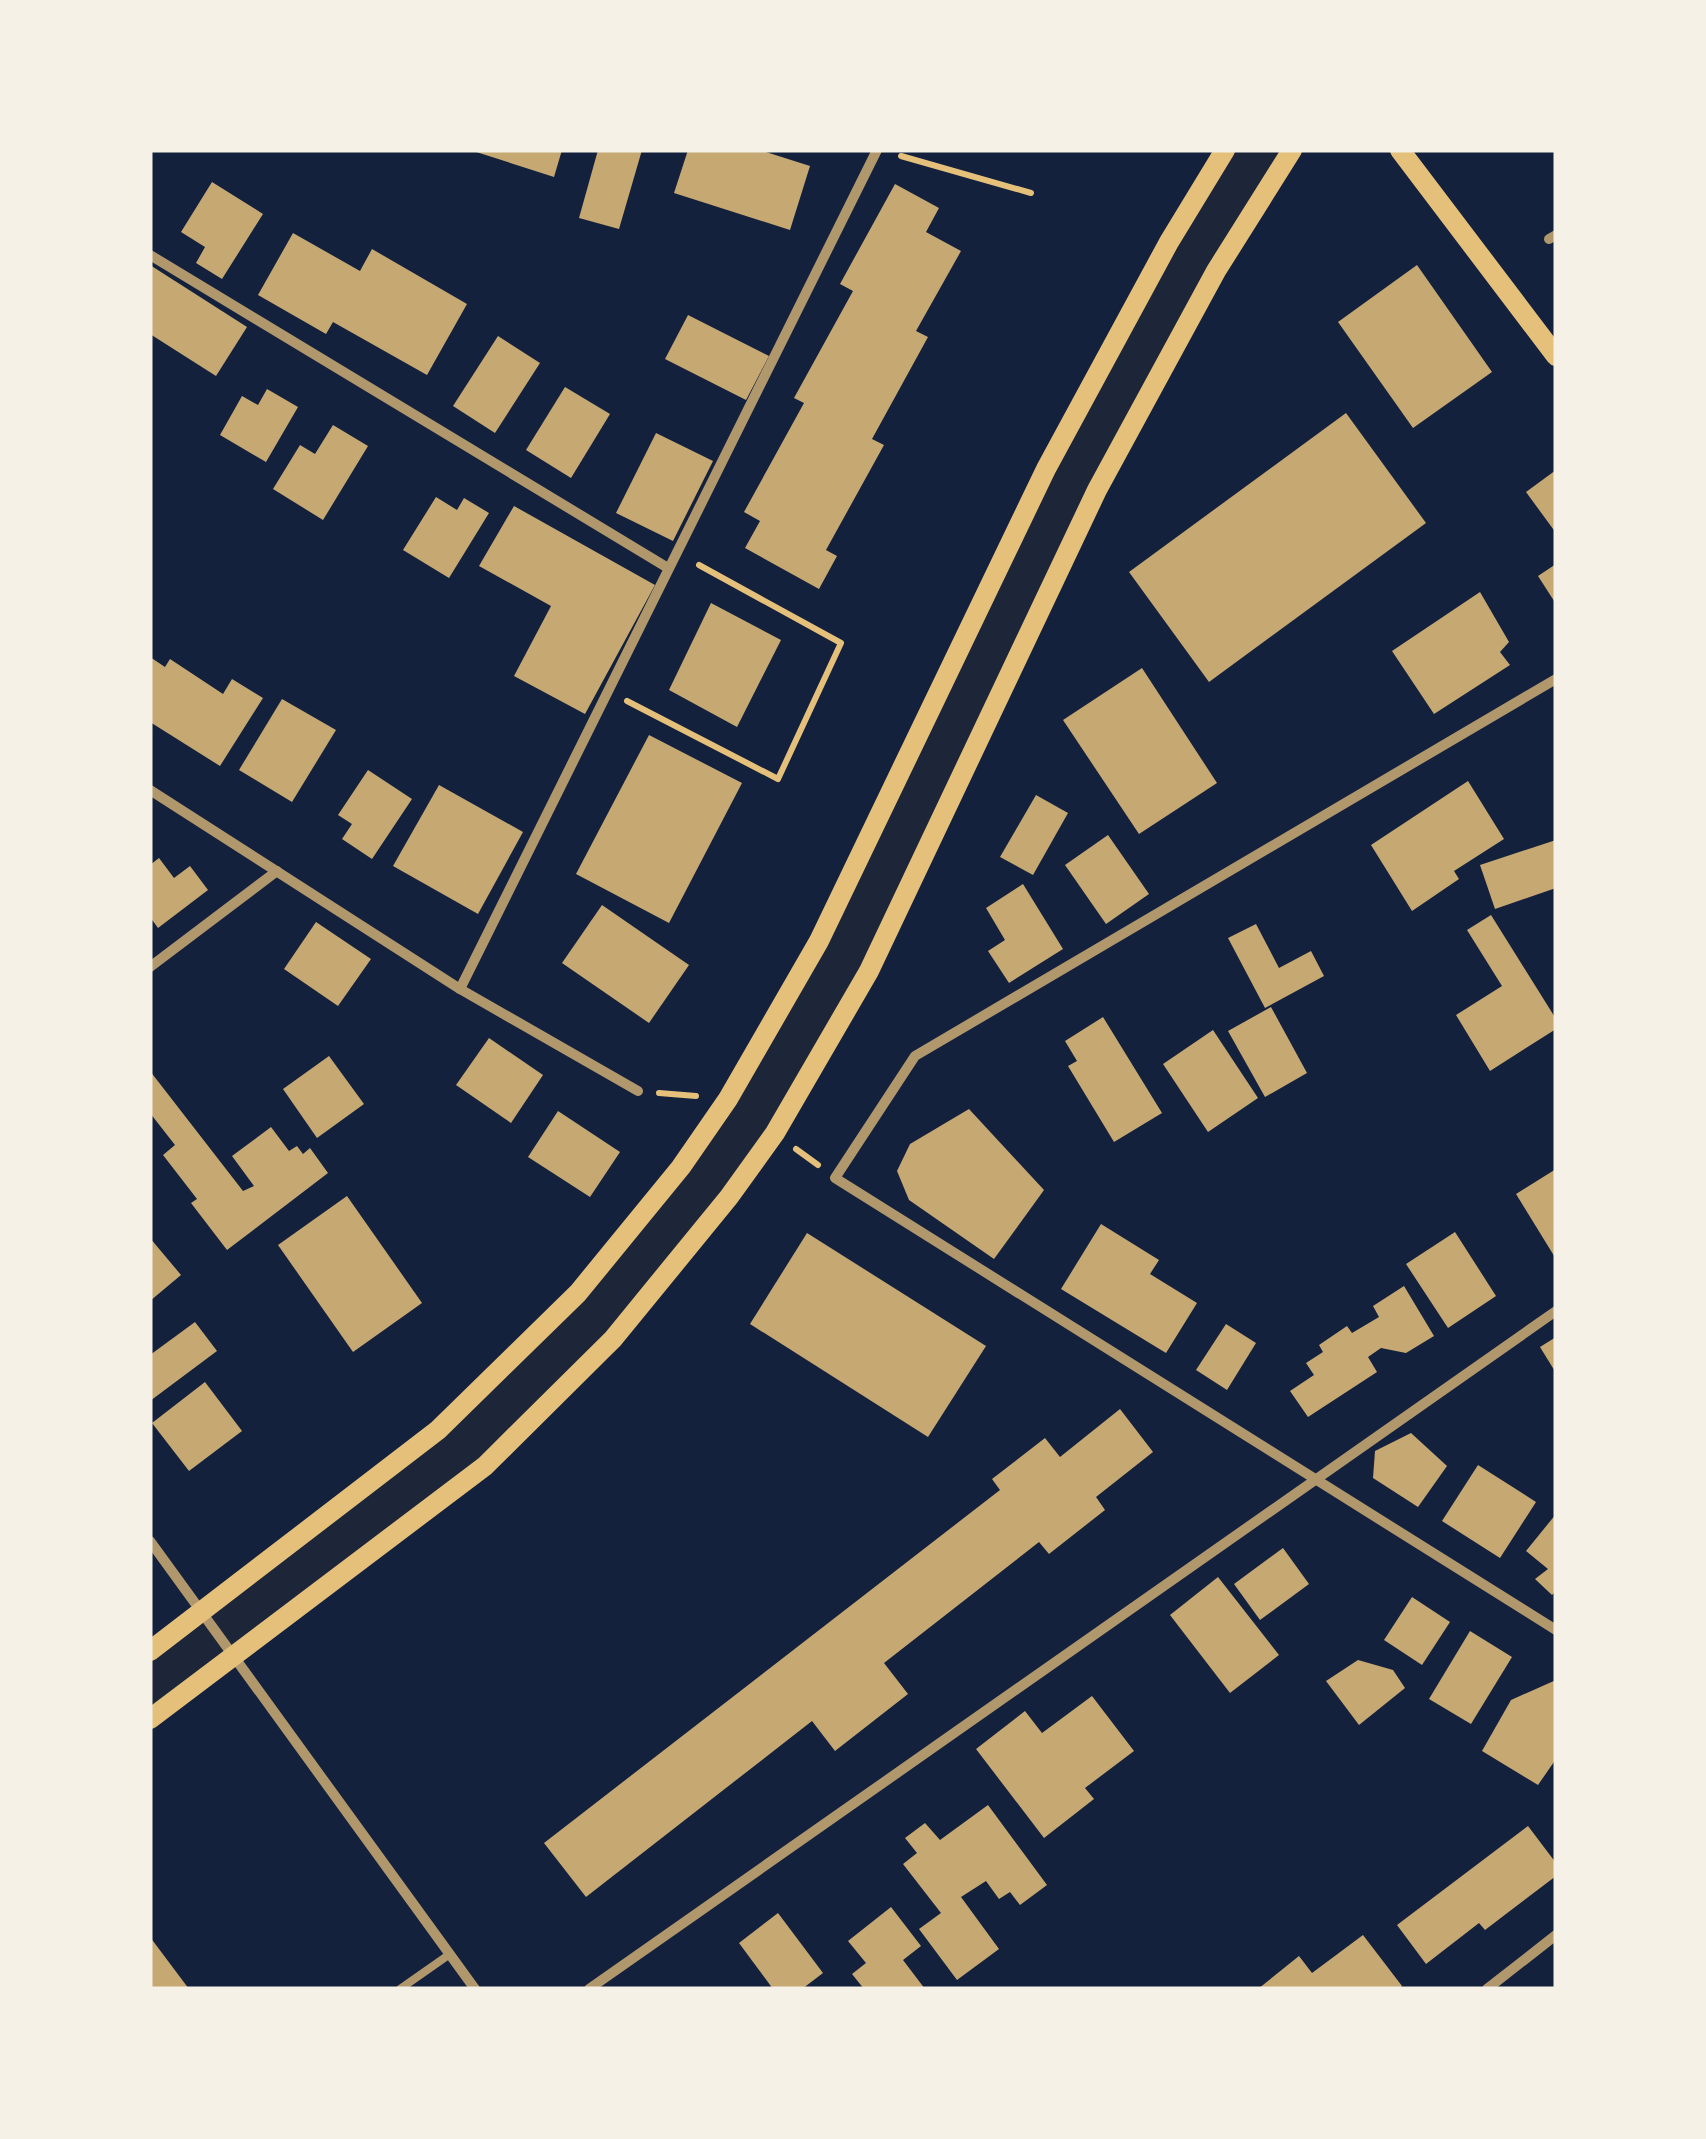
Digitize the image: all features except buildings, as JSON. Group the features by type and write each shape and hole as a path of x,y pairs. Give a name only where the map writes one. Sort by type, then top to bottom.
{"main road":[{"path":"150,1651 438,1430 578,1293 681,1166 728,1099 819,941 1046,468 1169,242 1225,150"},
{"path":"150,1718 485,1466 613,1339 774,1133 869,971 1098,490 1216,271 1292,150"},
{"path":"1400,150 1556,356"}],"street":[{"path":"460,988 877,150"},
{"path":"150,255 668,568"},
{"path":"1556,679 915,1056 835,1178 1556,1630"},
{"path":"150,790 460,988 638,1091"},
{"path":"150,967 277,871"},
{"path":"588,1989 1556,1312"},
{"path":"150,1541 475,1989"},
{"path":"1487,1989 1556,1935"}],"lane":[{"path":"400,1989 450,1954"}],"path":[{"path":"899,156 1031,193"},
{"path":"608,692 778,779 841,643 677,553"},
{"path":"638,1091 728,1099"},
{"path":"774,1133 835,1178"}],"shaded area":[{"path":"1225,150 1292,150 1216,271 869,971 729,1197 485,1466 150,1719 150,1651 438,1430 578,1293 681,1167 819,941 1046,469"}]}
